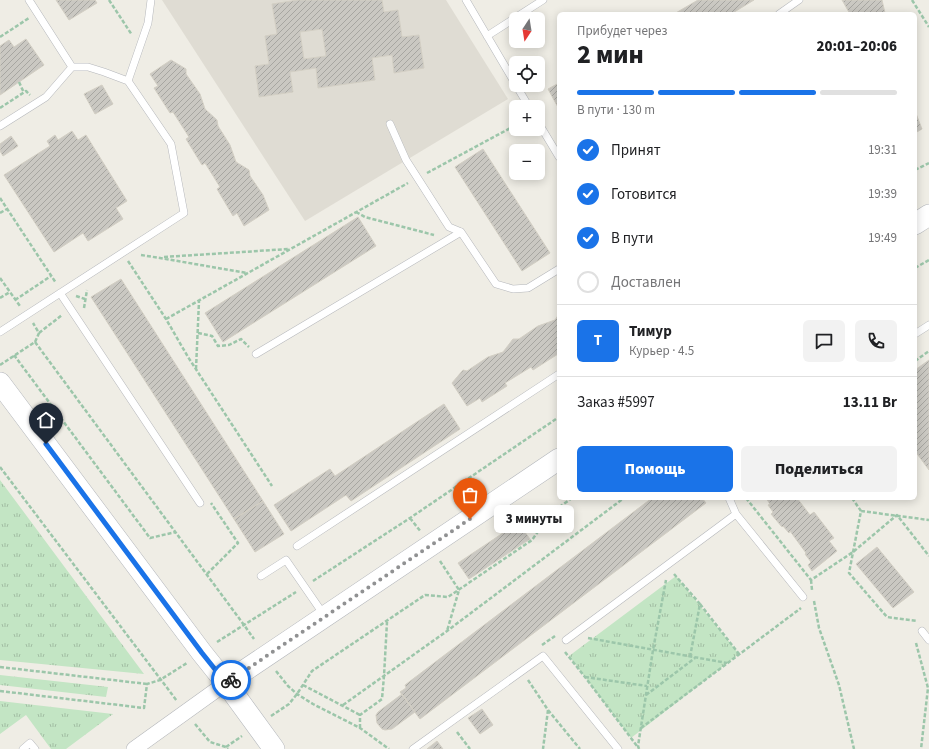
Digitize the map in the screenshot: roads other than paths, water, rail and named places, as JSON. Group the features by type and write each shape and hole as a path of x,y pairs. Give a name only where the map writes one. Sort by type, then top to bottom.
{"main road":[{"path":"917,223 929,215"},
{"path":"0,383 274,749"},
{"path":"226,683 557,460"}],"street":[{"path":"134,749 226,683"}],"lane":[{"path":"29,0 72,67"},
{"path":"128,81 148,23 151,0"},
{"path":"466,0 509,73"},
{"path":"487,36 543,0"},
{"path":"783,12 799,0"},
{"path":"0,126 46,97 72,67 88,67 128,81 171,144 184,212 0,332"},
{"path":"390,124 406,160 449,227 461,232 496,284 513,289 528,288 557,269"},
{"path":"545,133 557,151"},
{"path":"256,354 461,232"},
{"path":"61,292 200,503"},
{"path":"917,333 929,324"},
{"path":"297,546 557,375"},
{"path":"730,500 736,514 803,597"},
{"path":"566,640 736,514"},
{"path":"261,576 286,560 325,617"},
{"path":"922,631 929,640"},
{"path":"413,749 543,656 618,749"},
{"path":"22,749 30,743 35,749"}],"place":[{"name":"3 минуты","path":"470,519"}]}
